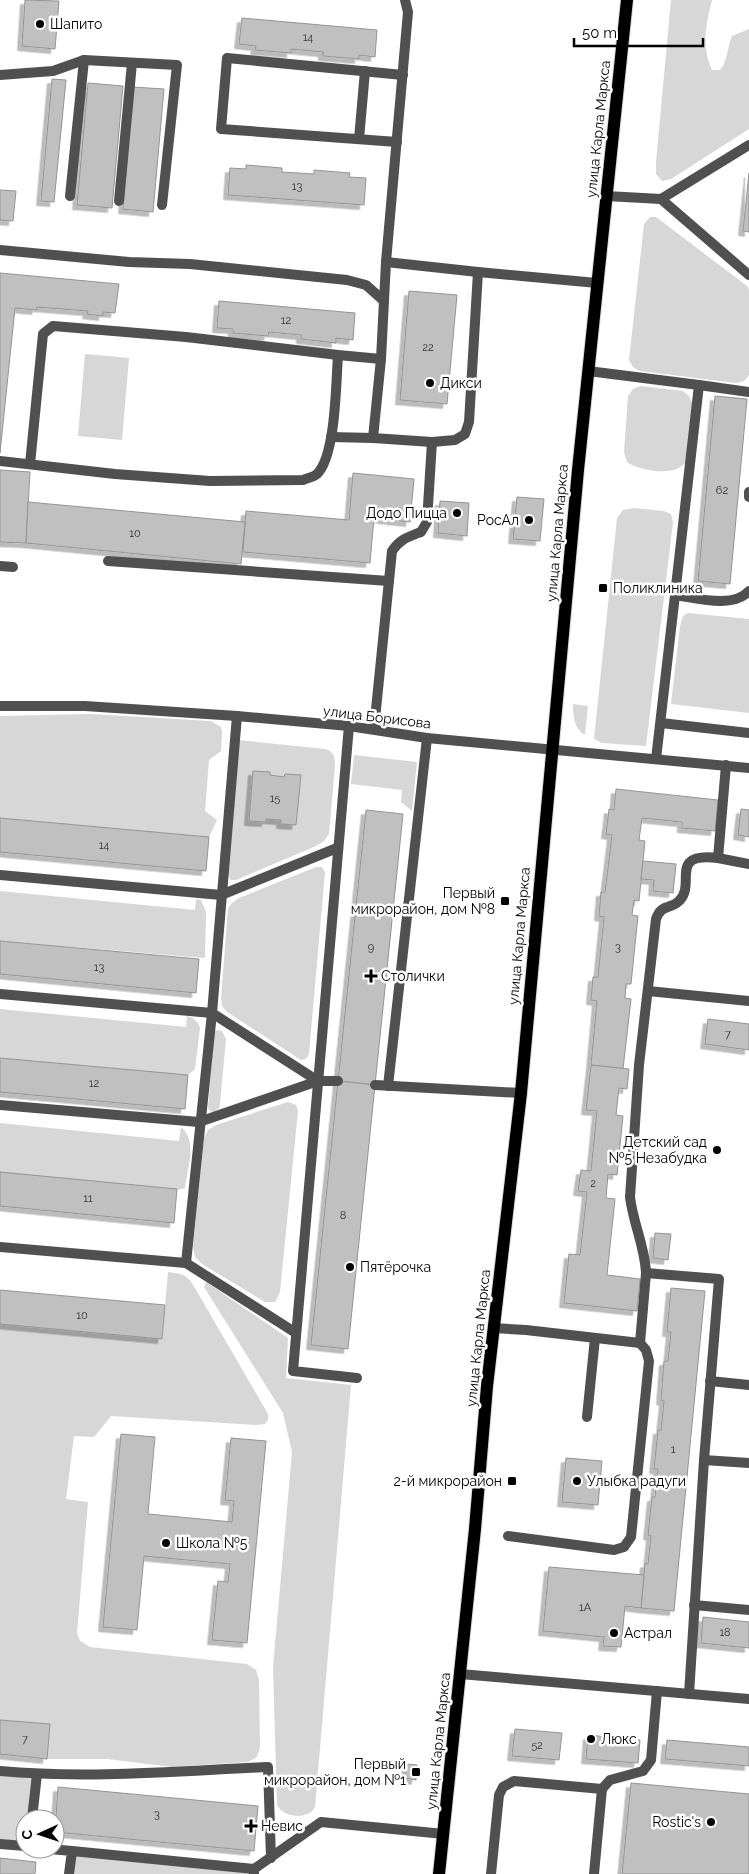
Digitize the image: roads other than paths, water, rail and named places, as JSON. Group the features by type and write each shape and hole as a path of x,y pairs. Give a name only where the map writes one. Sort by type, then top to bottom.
{"main road":[{"name":"улица Карла Маркса","path":"439,1874 493,1328 521,1094 588,371 627,0"}],"street":[{"path":"373,438 381,359 386,262 408,12 405,0"},
{"path":"397,142 221,129 227,58 403,75"},
{"path":"70,196 84,60"},
{"path":"0,75 53,71 84,60 177,65 162,205"},
{"path":"119,201 132,63"},
{"path":"359,139 365,71"},
{"path":"606,196 661,199 749,145"},
{"path":"661,199 749,275"},
{"path":"0,250 129,262 190,264 347,280 366,285 384,301"},
{"path":"386,262 597,283"},
{"path":"331,437 432,442 455,440 465,434 469,422 478,272"},
{"path":"30,464 43,334 54,326 186,337 381,359"},
{"path":"0,461 115,474 210,481 303,480 317,474 325,460 331,437 338,355"},
{"path":"588,371 749,392"},
{"path":"656,759 699,386"},
{"path":"374,729 392,551 397,542 404,537 421,532 427,522 432,442"},
{"path":"749,492 749,497"},
{"path":"108,561 389,581"},
{"path":"0,566 13,567"},
{"path":"675,596 730,602 743,597 749,591"},
{"name":"улица Борисова","path":"0,706 86,706 237,716 349,726 428,738 749,768"},
{"path":"186,1263 199,1122 212,1013 237,716"},
{"path":"660,723 749,733"},
{"path":"349,726 292,1371 357,1378"},
{"path":"388,1086 428,738"},
{"path":"718,858 726,765"},
{"path":"0,875 221,895 337,848"},
{"path":"640,1343 646,1256 632,1214 630,1197 639,1065 656,919 658,913 663,908 679,900 683,894 686,867 694,859 701,856 749,864"},
{"path":"648,992 749,1001"},
{"path":"0,994 212,1013 318,1081"},
{"path":"0,1104 199,1122 318,1081 338,1081"},
{"path":"375,1085 521,1094"},
{"path":"0,1247 186,1263 296,1333"},
{"path":"646,1273 719,1279 704,1460 689,1694"},
{"path":"493,1328 640,1343 646,1350 649,1360 631,1537 624,1547 614,1550 508,1536"},
{"path":"587,1417 595,1338"},
{"path":"710,1381 749,1384"},
{"path":"704,1460 749,1463"},
{"path":"694,1605 749,1610"},
{"path":"460,1674 749,1699"},
{"path":"594,1874 602,1789 610,1780 643,1771 651,1760 657,1691"},
{"path":"0,1770 37,1774 93,1776 268,1767 270,1858"},
{"path":"33,1809 37,1774"},
{"path":"491,1874 499,1795 503,1787 514,1781 602,1789"},
{"path":"65,1850 254,1871 321,1822 444,1834"},
{"path":"0,1844 15,1845"},
{"path":"69,1874 72,1851"}],"place":[{"name":"Шапито","path":"40,24"},
{"name":"Дикси","path":"430,383"},
{"name":"Додо Пицца","path":"457,513"},
{"name":"РосАл","path":"529,520"},
{"name":"Поликлиника","path":"603,588"},
{"name":"Первый микрорайон, дом №8","path":"505,901"},
{"name":"Столички","path":"371,976"},
{"name":"Детский сад №5 Незабудка","path":"717,1150"},
{"name":"Пятёрочка","path":"350,1267"},
{"name":"2-й микрорайон","path":"512,1481"},
{"name":"Улыбка радуги","path":"577,1481"},
{"name":"Школа №5","path":"166,1543"},
{"name":"Астрал","path":"614,1633"},
{"name":"Люкс","path":"591,1739"},
{"name":"Первый микрорайон, дом №1","path":"416,1772"},
{"name":"Rostic's","path":"711,1822"},
{"name":"Невис","path":"251,1826"}]}
